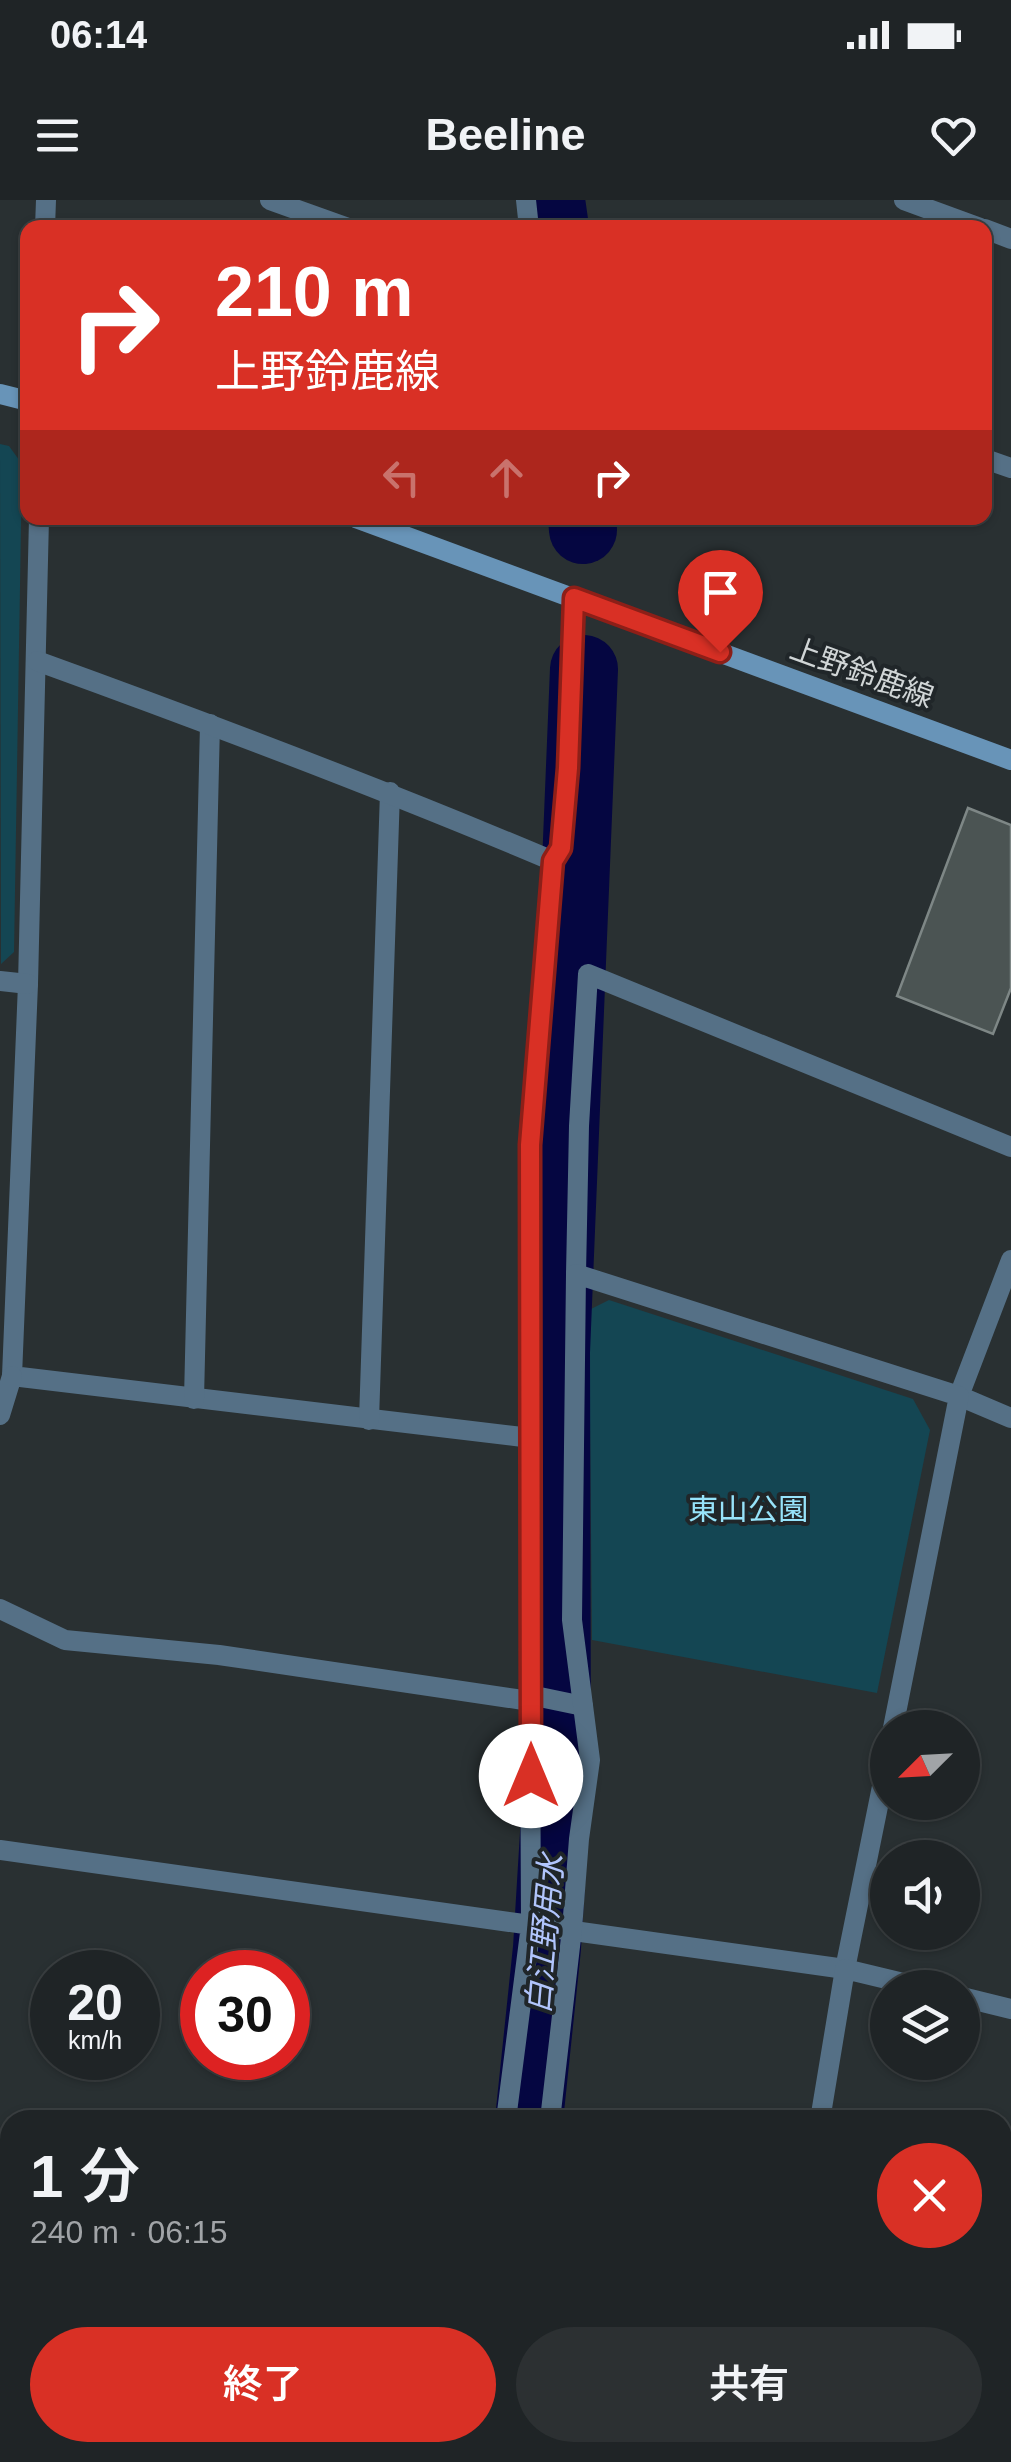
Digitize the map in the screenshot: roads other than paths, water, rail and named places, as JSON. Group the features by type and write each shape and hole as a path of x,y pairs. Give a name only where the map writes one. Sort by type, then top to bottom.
{"main road":[{"name":"上野鈴鹿線","path":"375,525 1011,760"}],"street":[{"path":"270,200 326,220"},
{"path":"904,200 960,220"},
{"path":"0,1415 12,1376 28,984 38,525"},
{"path":"37,660 390,792 553,861 530,1145 534,1926 507,2110"},
{"path":"194,1399 210,724"},
{"path":"370,1420 390,792"},
{"path":"551,2110 568,1929 590,1760 576,1704 572,1620 576,1274 588,974 1011,1146"},
{"path":"0,981 28,984"},
{"path":"898,1710 960,1396 1011,1260"},
{"path":"576,1274 960,1396 1011,1418"},
{"path":"12,1376 531,1438"},
{"path":"0,1609 65,1640 220,1655 576,1704"},
{"path":"822,2110 875,1820"},
{"path":"0,1850 870,1975"},
{"path":"980,2001 1011,2008"}],"lane":[{"path":"553,861 561,848 568,768 574,598"}],"waterway":[{"name":"白江野用水","path":"551,200 554,220"},
{"name":"白江野用水","path":"583,525 583,530"},
{"name":"白江野用水","path":"530,2110 547,1948 557,1784 556,1352 584,669"}],"park label":[{"name":"東山公園","path":"748,1510"}]}
